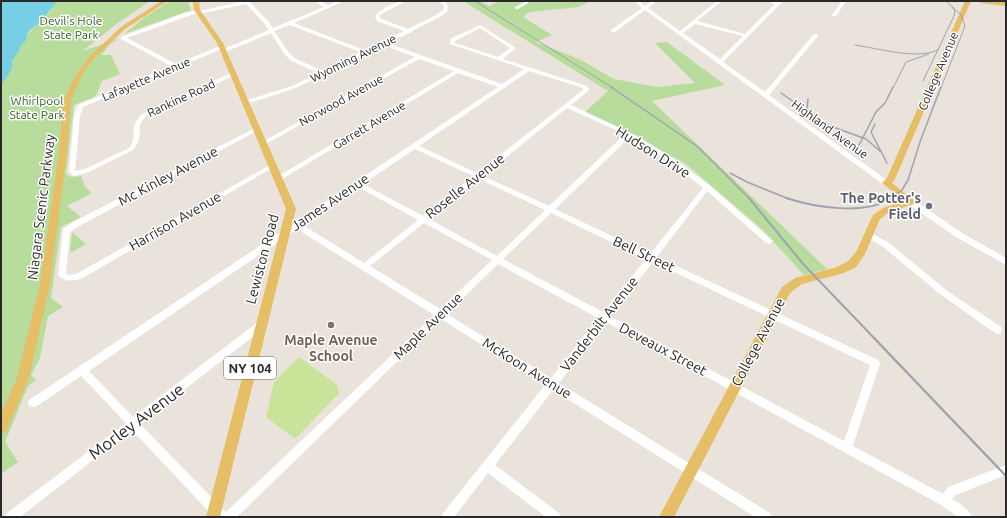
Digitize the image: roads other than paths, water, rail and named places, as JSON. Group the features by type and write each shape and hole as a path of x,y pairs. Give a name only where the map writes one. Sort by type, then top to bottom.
{"main road":[{"name":"Lewiston Road","path":"196,1 199,12 223,49 264,143 272,166 291,209 292,222 284,234 217,514"},
{"name":"College Avenue","path":"886,183 891,179 968,1"},
{"path":"981,1 1006,4"},
{"name":"Niagara Scenic Parkway","path":"1,428 23,378 46,284 63,152 67,101 79,75 93,56 117,32 165,2"},
{"name":"Highland Avenue","path":"886,183 911,202"},
{"name":"College Avenue","path":"666,517 784,292 793,284 843,269 854,263 860,254 875,218 879,214 911,202"}],"street":[{"path":"317,1 328,7"},
{"name":"Lafayette Avenue","path":"77,116 80,106 175,66 272,30 342,1"},
{"path":"404,1 381,12 377,16 380,20 410,31"},
{"name":"Wyoming Avenue","path":"246,102 294,87 382,43 410,31 445,11 446,6 442,1"},
{"path":"516,8 530,1"},
{"name":"Highland Avenue","path":"630,1 644,8"},
{"name":"Highland Avenue","path":"636,1 886,183"},
{"path":"613,31 655,1"},
{"path":"680,33 720,1"},
{"path":"768,1 780,2"},
{"path":"834,15 844,1"},
{"path":"175,66 123,38 186,14 246,2 272,30 287,54 294,60 323,73"},
{"path":"720,62 780,2"},
{"path":"290,22 364,52"},
{"path":"694,22 747,36"},
{"path":"499,59 513,48 480,26 452,40 453,44 499,59 528,68"},
{"path":"765,96 816,35"},
{"path":"382,43 502,86"},
{"name":"Norwood Avenue","path":"264,143 418,57"},
{"name":"James Avenue","path":"292,222 357,184 528,68"},
{"name":"Roselle Avenue","path":"364,267 586,90 585,87 528,68"},
{"name":"Garrett Avenue","path":"279,179 459,70"},
{"name":"Rankine Road","path":"77,116 72,171 74,174 87,171 135,145 137,121 144,115 234,74"},
{"name":"Hudson Drive","path":"566,105 598,118 671,159 707,187 769,241"},
{"name":"Mc Kinley Avenue","path":"78,276 68,278 62,275 66,232 78,223 257,129"},
{"name":"Maple Avenue","path":"229,517 628,134"},
{"name":"Bell Street","path":"414,146 875,363 847,448"},
{"name":"Harrison Avenue","path":"78,276 272,166"},
{"name":"Deveaux Street","path":"357,184 945,501 958,509 966,517"},
{"name":"Vanderbilt Avenue","path":"447,517 707,187"},
{"name":"Highland Avenue","path":"911,202 959,235 1006,262"},
{"name":"McKoon Avenue","path":"292,222 766,517"},
{"name":"James Avenue","path":"33,403 284,234"},
{"path":"868,235 885,244 943,292 998,330"},
{"name":"Morley Avenue","path":"11,517 261,325"},
{"path":"82,370 217,514"},
{"path":"487,466 555,517"},
{"path":"945,501 948,494 952,491 1006,470"}],"water":[{"path":"1,1 57,1 44,18 28,32 26,40 12,60 12,69 1,85"}],"railway":[{"path":"475,1 613,88"},
{"path":"941,88 965,26 961,15 946,1"},
{"path":"938,49 954,16 955,11 952,7"},
{"path":"855,45 910,54 921,54 938,49"},
{"path":"923,81 938,49"},
{"path":"893,88 906,62 929,54"},
{"path":"611,87 697,146 749,198"},
{"path":"863,138 876,112 885,103 893,87"},
{"path":"890,199 902,190 908,180 921,139 941,87"},
{"path":"781,93 825,124 863,138"},
{"path":"808,99 807,109 812,114"},
{"path":"875,124 871,132 887,163"},
{"path":"858,147 863,138"},
{"path":"863,138 880,151"},
{"path":"730,173 747,182 788,198"},
{"path":"749,198 804,265 875,339"},
{"path":"788,198 825,207 854,208 880,204 891,198"},
{"path":"874,338 1006,476"}],"place":[{"name":"The Potter's Field","path":"929,206"},
{"name":"Maple Avenue School","path":"331,325"}],"park label":[{"name":"Devil's Hole State Park","path":"71,27"},
{"name":"Whirlpool State Park","path":"37,107"}]}
